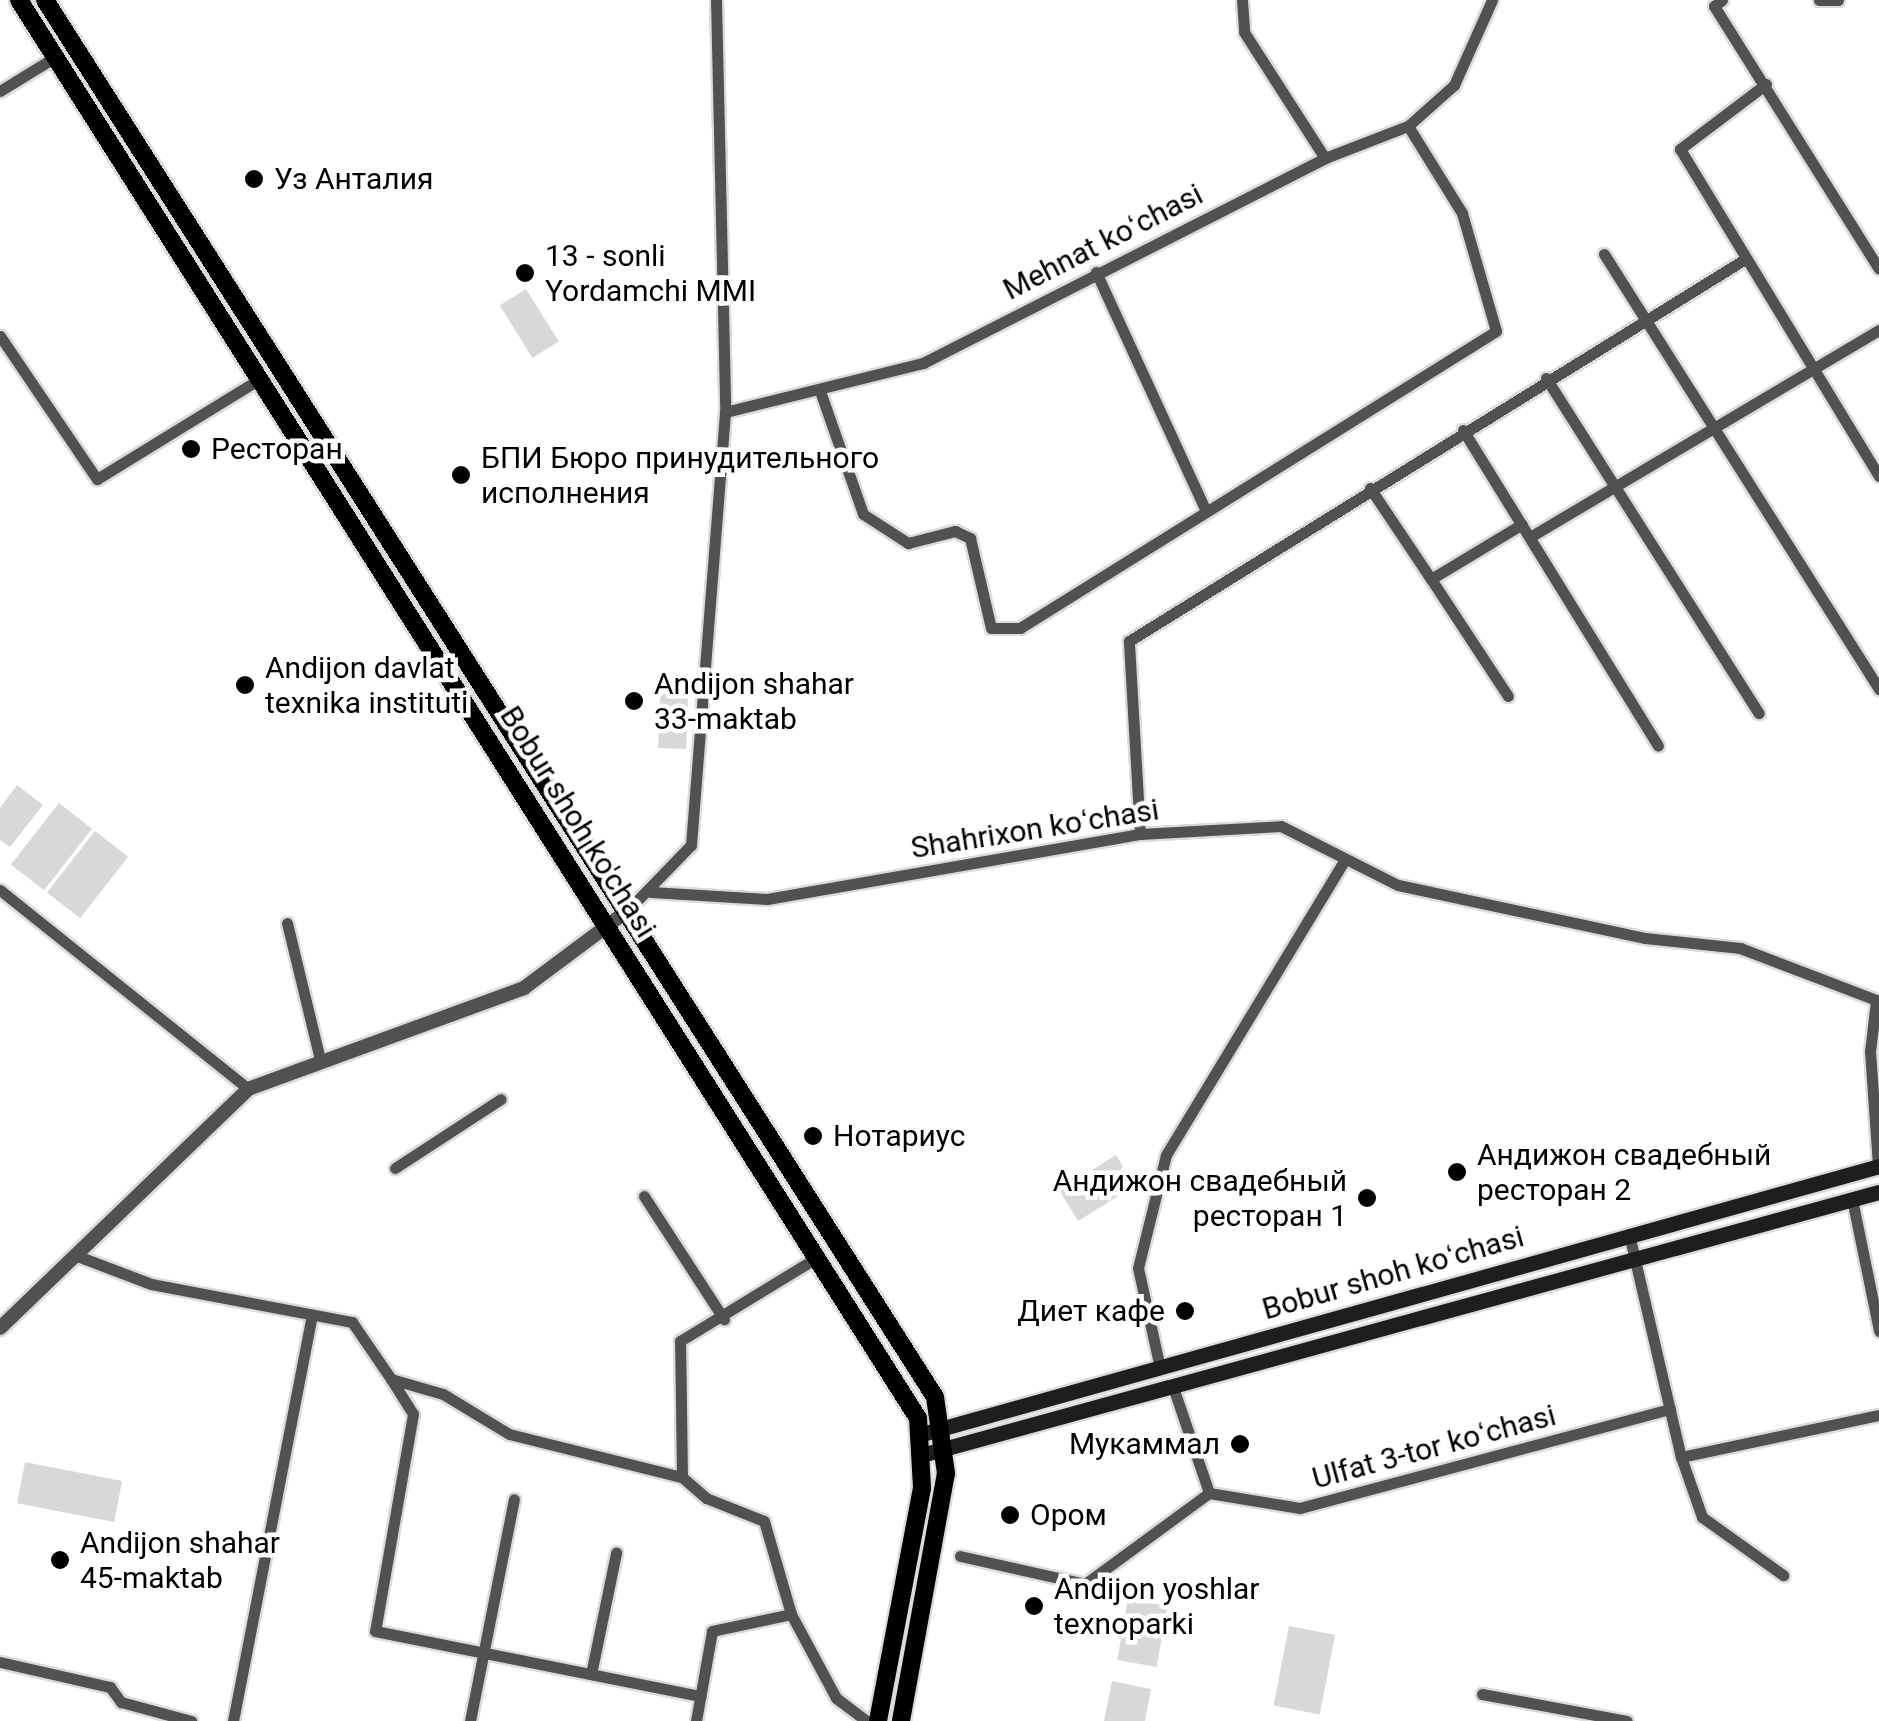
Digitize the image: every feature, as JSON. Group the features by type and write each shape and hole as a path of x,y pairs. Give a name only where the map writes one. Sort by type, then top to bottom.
{"main road":[{"name":"Bobur shoh ko'chasi","path":"19,0 820,1256 922,1434 925,1454 878,1721"},
{"name":"Bobur shoh ko'chasi","path":"45,0 910,1353 944,1428 947,1448 902,1721"},
{"name":"Bobur shoh koʻchasi","path":"922,1434 1878,1166"},
{"name":"Bobur shoh koʻchasi","path":"925,1454 1879,1192"},
{"path":"984,1416 992,1436"}],"street":[{"path":"0,1328 80,1257 248,1089 320,1059 524,988 611,926 651,892 691,845 725,412 716,0"},
{"path":"820,391 863,514 908,543 954,531 970,538 986,616 999,634 1496,331 1462,213 1408,126 1454,85 1492,0"},
{"path":"1722,0 1714,6 1879,269"},
{"path":"1819,0 1838,0"},
{"path":"1244,1 1244,32 1325,158"},
{"path":"0,90 56,56"},
{"path":"1766,84 1680,149 1879,476"},
{"name":"Mehnat koʻchasi","path":"725,412 923,363 1325,158 1408,126"},
{"path":"1604,254 1710,428 1879,689"},
{"path":"1140,834 1130,641 1546,378 1745,259"},
{"path":"1096,272 1206,511"},
{"path":"1530,537 1879,330"},
{"path":"0,336 97,479 261,378"},
{"path":"1546,378 1759,712"},
{"path":"1463,430 1658,746"},
{"path":"1370,488 1508,696"},
{"path":"1430,579 1522,524"},
{"name":"Shahrixon koʻchasi","path":"651,892 766,900 1140,834 1281,826 1345,860 1468,902 1740,948 1878,1001"},
{"path":"1160,1368 1138,1268 1166,1155 1345,860"},
{"path":"0,890 248,1089"},
{"path":"288,923 320,1059"},
{"path":"1878,1001 1870,1051 1878,1166"},
{"path":"394,1168 501,1099"},
{"path":"644,1196 724,1319"},
{"path":"1852,1199 1879,1332"},
{"path":"1629,1234 1681,1456 1702,1517 1783,1575"},
{"path":"682,1477 680,1341 724,1319 820,1256"},
{"path":"80,1257 152,1284 310,1318 352,1322 413,1414 375,1631 701,1696"},
{"path":"233,1721 310,1318"},
{"path":"391,1378 443,1394 510,1434 682,1477 770,1526 792,1614 836,1698 867,1721"},
{"path":"960,1556 1085,1584 1209,1492 1174,1387"},
{"name":"Ulfat 3-tor koʻchasi","path":"1209,1492 1300,1508 1670,1408"},
{"path":"1681,1456 1879,1415"},
{"path":"470,1721 514,1498"},
{"path":"591,1674 616,1553"},
{"path":"696,1721 712,1631 792,1614"},
{"path":"0,1662 110,1687 121,1702 192,1721"},
{"path":"1482,1694 1627,1721"}],"shaded area":[{"path":"526,289 559,342 533,358 500,305"},
{"path":"660,694 688,695 686,749 658,748"},
{"path":"17,785 43,805 10,847 0,840 0,808"},
{"path":"59,803 92,829 44,890 11,864"},
{"path":"95,831 128,857 80,918 47,892"},
{"path":"1116,1155 1135,1186 1078,1221 1059,1191"},
{"path":"25,1462 122,1481 114,1522 17,1503"},
{"path":"1128,1599 1167,1606 1157,1667 1117,1660"},
{"path":"1289,1626 1335,1635 1320,1714 1274,1706"},
{"path":"1112,1681 1151,1689 1145,1721 1104,1721"}],"place":[{"name":"Уз Анталия","path":"254,179"},
{"name":"13 - sonli Yordamchi MMI","path":"525,273"},
{"name":"Ресторан","path":"191,449"},
{"name":"БПИ Бюро принудительного исполнения","path":"461,475"},
{"name":"Andijon davlat texnika instituti","path":"245,685"},
{"name":"Andijon shahar 33-maktab","path":"634,701"},
{"name":"Нотариус","path":"813,1136"},
{"name":"Андижон свадебный ресторан 2","path":"1457,1172"},
{"name":"Андижон свадебный ресторан 1","path":"1367,1198"},
{"name":"Диет кафе","path":"1185,1311"},
{"name":"Мукаммал","path":"1240,1444"},
{"name":"Ором","path":"1010,1515"},
{"name":"Andijon shahar 45-maktab","path":"60,1560"},
{"name":"Andijon yoshlar texnoparki","path":"1034,1606"}]}
